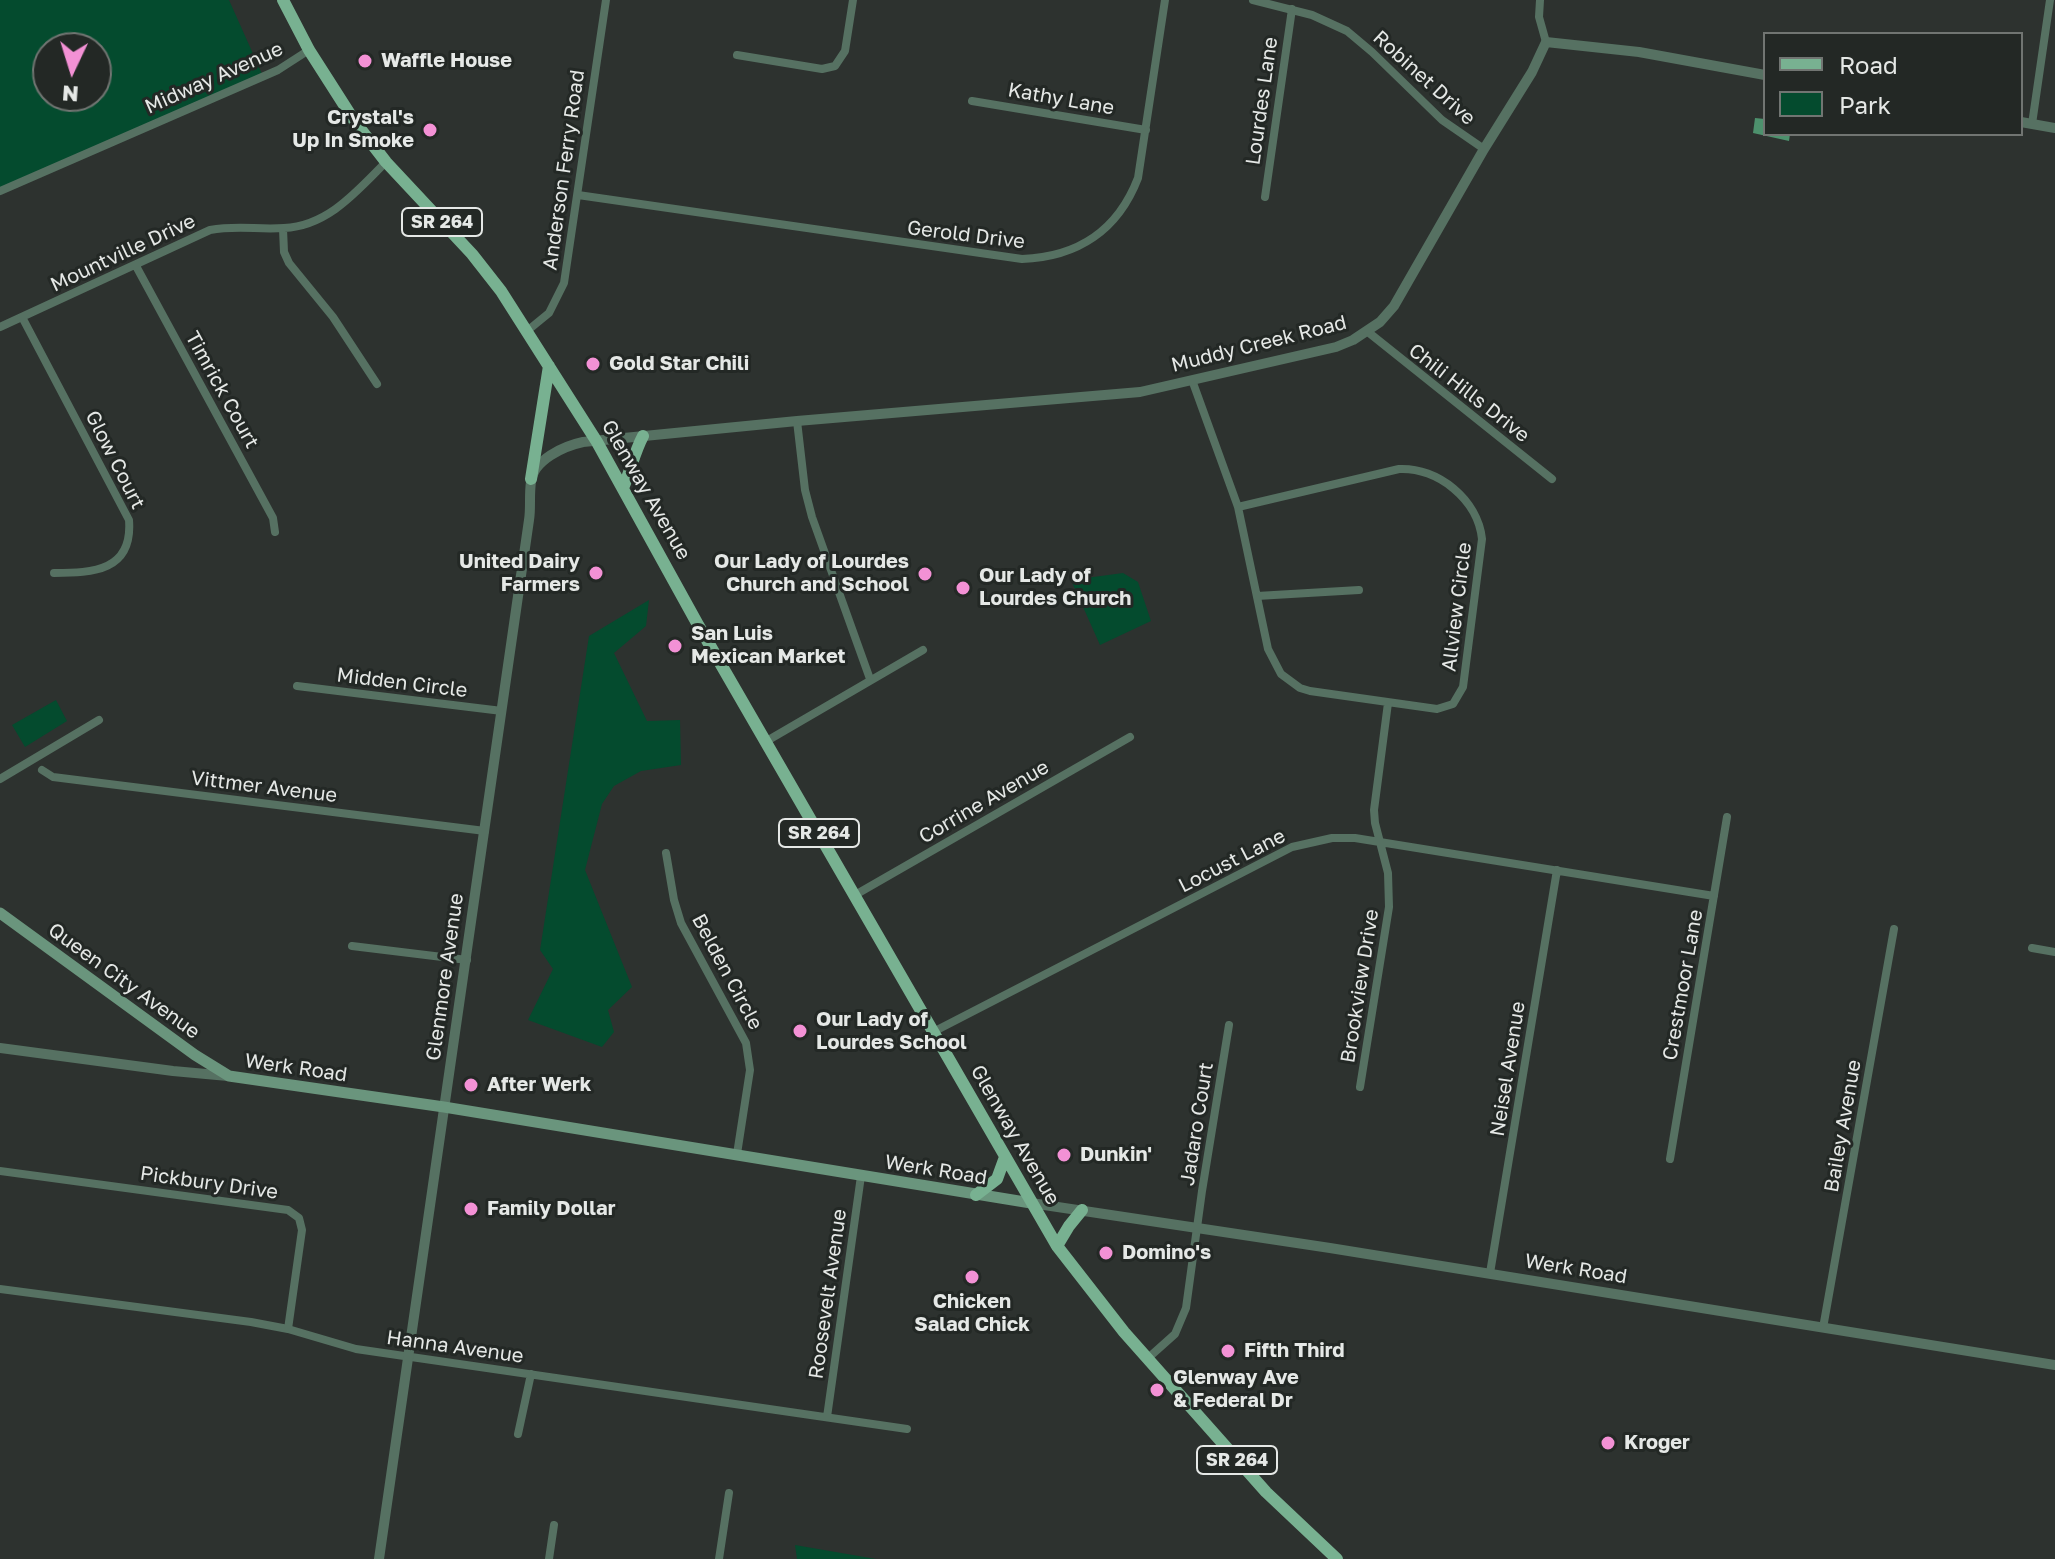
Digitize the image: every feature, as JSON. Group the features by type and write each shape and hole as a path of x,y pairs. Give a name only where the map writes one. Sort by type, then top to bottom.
{"main road":[{"name":"Glenway Avenue","path":"283,0 309,50 352,118 386,162 472,254 501,291 597,442 765,742 1057,1246 1147,1359 1266,1492 1337,1559"},
{"path":"531,479 549,366"},
{"path":"623,488 643,436"},
{"name":"Queen City Avenue","path":"0,913 195,1055 229,1076"},
{"name":"Werk Road","path":"229,1076 444,1107 1031,1203"},
{"path":"976,1195 997,1179 1005,1157"},
{"path":"1057,1246 1082,1210"}],"street":[{"name":"Anderson Ferry Road","path":"527,331 549,313 564,283 606,0"},
{"path":"737,55 822,69 835,66 845,51 853,0"},
{"name":"Gerold Drive","path":"578,195 1022,259 1041,259 1074,250 1099,235 1122,211 1138,178 1165,0"},
{"name":"Robinet Drive","path":"1253,0 1331,22 1361,42 1442,120 1484,149"},
{"path":"1540,0 1539,17 1546,42 1639,52 1763,75"},
{"path":"2050,0 2027,123 2055,128"},
{"name":"Lourdes Lane","path":"1265,197 1292,9"},
{"name":"Muddy Creek Road","path":"597,442 797,421 1140,392 1336,347 1368,332 1394,306 1532,72 1546,42"},
{"name":"Midway Avenue","path":"0,191 278,70 309,50"},
{"name":"Kathy Lane","path":"972,101 1146,130"},
{"name":"Mountville Drive","path":"0,327 210,230 244,226 283,229 310,222 343,204 386,162"},
{"path":"283,229 284,252 289,263 333,317 377,384"},
{"name":"Timrick Court","path":"136,266 273,518 275,532"},
{"name":"Glow Court","path":"22,317 129,520 125,548 114,563 88,573 54,573"},
{"name":"Chili Hills Drive","path":"1368,332 1552,479"},
{"name":"Allview Circle","path":"1192,380 1238,507 1268,649 1288,681 1310,691 1388,703 1437,709 1453,704 1461,694 1482,539 1471,506 1429,473 1407,469 1238,507"},
{"path":"797,421 805,490 812,517 870,679"},
{"path":"531,479 541,464 559,450 575,444 597,442"},
{"name":"Glenmore Avenue","path":"379,1559 467,960 531,503 531,479"},
{"path":"1257,596 1359,590"},
{"path":"765,742 923,650"},
{"name":"Midden Circle","path":"297,686 502,711"},
{"name":"Brookview Drive","path":"1360,1087 1389,907 1388,873 1374,810 1388,703"},
{"path":"0,779 99,720"},
{"name":"Corrine Avenue","path":"855,895 1130,737"},
{"name":"Vittmer Avenue","path":"42,770 53,777 485,831"},
{"name":"Crestmoor Lane","path":"1670,1159 1727,817"},
{"name":"Locust Lane","path":"933,1032 1292,847 1332,838 1355,838 1714,896"},
{"name":"Belden Circle","path":"666,853 681,923 746,1043 750,1070 737,1154"},
{"name":"Neisel Avenue","path":"1490,1273 1557,870"},
{"name":"Bailey Avenue","path":"1823,1328 1894,929"},
{"path":"352,946 467,960"},
{"path":"2032,948 2055,952"},
{"name":"Jadaro Court","path":"1147,1359 1175,1334 1184,1316 1229,1025"},
{"name":"Werk Road","path":"0,1048 229,1076"},
{"name":"Pickbury Drive","path":"0,1171 288,1210 299,1218 302,1230 288,1329"},
{"name":"Roosevelt Avenue","path":"827,1417 861,1176"},
{"name":"Werk Road","path":"1031,1203 1490,1273 2055,1365"},
{"name":"Hanna Avenue","path":"0,1289 288,1329 343,1346 408,1357 907,1429"},
{"path":"518,1434 531,1374"},
{"path":"719,1559 729,1493"},
{"path":"549,1559 554,1525"}],"green space":[{"path":"0,0 229,0 263,76 0,191"},
{"path":"1123,573 1138,582 1151,621 1100,645 1071,580"},
{"path":"649,600 646,626 614,653 647,721 680,720 681,765 641,771 614,786 602,804 585,870 632,987 608,1010 614,1032 602,1047 528,1020 553,969 540,950 589,636"},
{"path":"56,700 67,721 25,747 12,725"},
{"path":"795,1545 876,1559 797,1559"}],"shaded area":[{"path":"1755,118 1763,119 1763,135 1753,133"},
{"path":"1766,136 1790,136 1789,141"}],"place":[{"name":"Waffle House","path":"365,61"},
{"name":"Crystal's Up In Smoke","path":"430,130"},
{"name":"Gold Star Chili","path":"593,364"},
{"name":"United Dairy Farmers","path":"596,573"},
{"name":"Our Lady of Lourdes Church and School","path":"925,574"},
{"name":"Our Lady of Lourdes Church","path":"963,588"},
{"name":"San Luis Mexican Market","path":"675,646"},
{"name":"Our Lady of Lourdes School","path":"800,1031"},
{"name":"After Werk","path":"471,1085"},
{"name":"Dunkin'","path":"1064,1155"},
{"name":"Family Dollar","path":"471,1209"},
{"name":"Domino's","path":"1106,1253"},
{"name":"Chicken Salad Chick","path":"972,1277"},
{"name":"Fifth Third","path":"1228,1351"},
{"name":"Glenway Ave & Federal Dr","path":"1157,1390"},
{"name":"Kroger","path":"1608,1443"}]}
